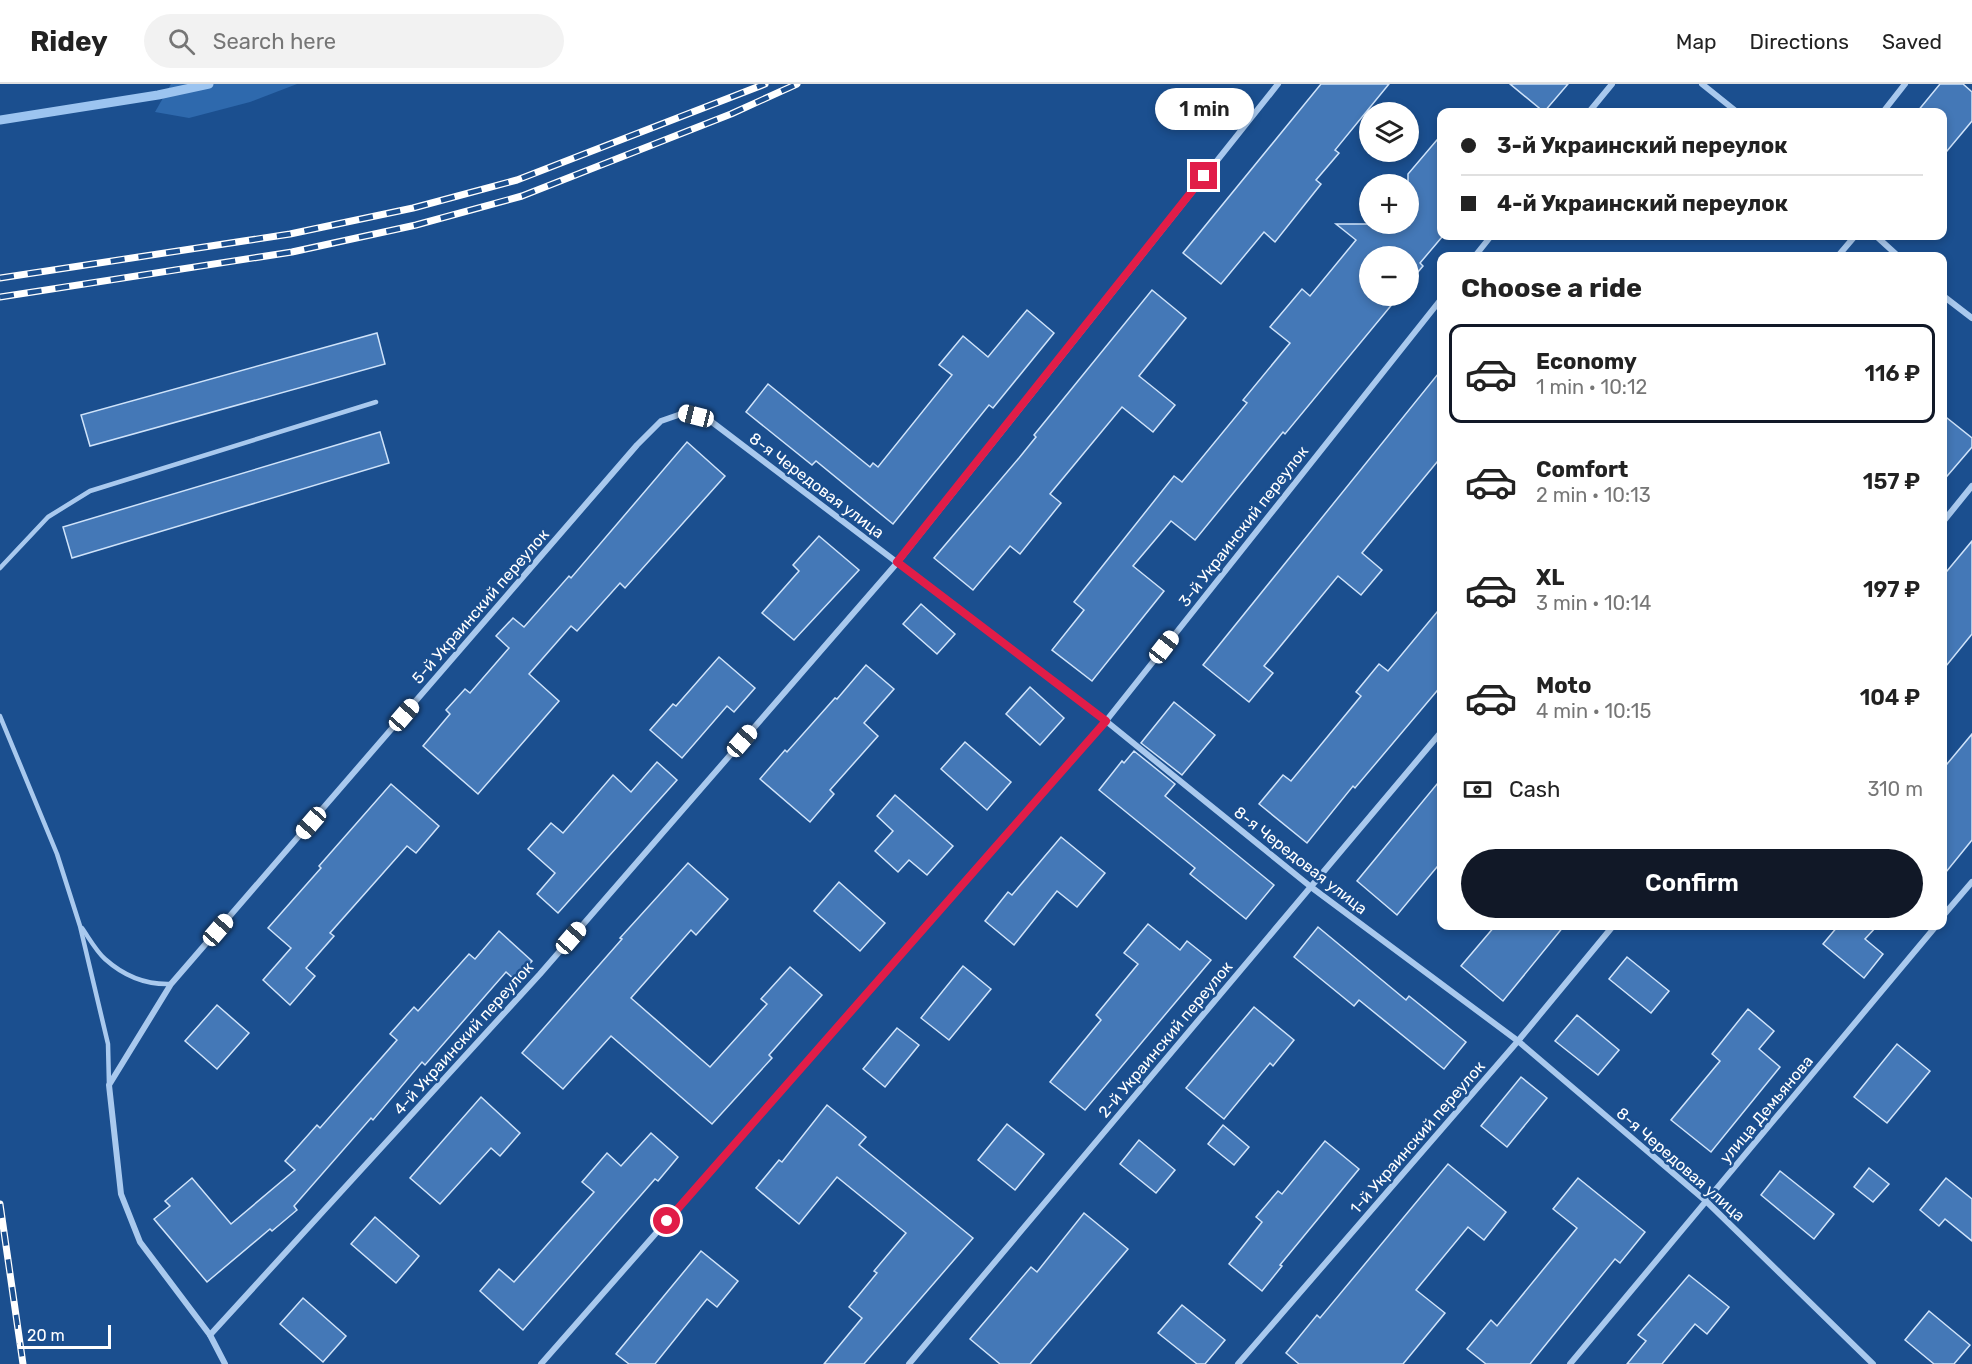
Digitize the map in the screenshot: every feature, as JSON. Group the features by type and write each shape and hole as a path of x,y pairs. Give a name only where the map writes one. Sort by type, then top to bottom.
{"street":[{"name":"4-й Украинский переулок","path":"210,1335 540,974 897,562 1278,84"},
{"path":"1592,108 1612,84"},
{"path":"1702,84 1732,108"},
{"path":"1886,108 1905,84"},
{"path":"1478,252 1488,240"},
{"path":"1841,252 1852,240"},
{"path":"1880,240 1894,252"},
{"path":"1947,299 1972,318"},
{"name":"3-й Украинский переулок","path":"541,1364 1106,721 1437,304"},
{"name":"8-я Чередовая улица","path":"684,413 708,419 1106,721 1311,887 1518,1041 1707,1202 1873,1364"},
{"name":"5-й Украинский переулок","path":"109,1084 171,984 637,445 662,421 684,413"},
{"path":"1947,516 1972,486"},
{"name":"2-й Украинский переулок","path":"909,1364 1437,738"},
{"path":"1947,911 1972,882"},
{"name":"1-й Украинский переулок","path":"1238,1364 1518,1041 1610,930"},
{"name":"улица Демьянова","path":"1570,1364 1933,930"},
{"path":"109,1084 122,1194 140,1242 210,1335 225,1364"}],"lane":[{"path":"0,568 48,517 90,491 376,402"},
{"path":"0,716 57,854 80,926 108,1044 109,1084"},
{"path":"80,926 105,959 129,975 154,985 171,984"}],"shaded area":[{"path":"171,84 297,84 250,102 189,118 155,112"}],"building":[{"path":"1321,84 1389,84 1374,102 1359,102 1359,121 1335,150 1339,153 1316,180 1321,184 1275,242 1264,232 1221,284 1183,253"},
{"path":"1510,84 1568,84 1547,108 1539,108"},
{"path":"1940,84 1963,84 1972,92 1972,121 1947,151 1947,108 1920,108"},
{"path":"1437,140 1437,240 1439,240 1420,263 1423,266 1419,271 1419,246 1359,246 1359,306 1391,306 1195,540 1171,521 1133,566 1164,591 1092,681 1052,650 1084,610 1074,602 1174,476 1182,482 1247,403 1243,400 1290,343 1270,327 1302,289 1310,296 1356,240 1336,224 1359,224 1359,234 1419,234 1419,174 1408,174"},
{"path":"1152,290 1186,318 1139,376 1175,405 1153,432 1122,407 1050,494 1061,503 1020,554 1010,546 973,590 934,558 1019,458 1036,437 1034,435"},
{"path":"1027,310 1054,333 993,408 989,405 893,524 816,461 812,465 746,412 768,384 870,467 873,463 878,467 952,375 939,365 963,336 988,357"},
{"path":"377,333 385,364 90,446 81,415"},
{"path":"1437,375 1437,462 1362,553 1382,570 1361,595 1338,576 1264,666 1273,673 1249,702 1203,665"},
{"path":"1947,418 1972,438 1972,447 1947,476"},
{"path":"380,432 389,463 72,558 63,527"},
{"path":"687,442 725,476 625,588 620,583 577,631 571,626 529,674 559,701 478,794 423,746 450,714 446,710 465,689 470,693 509,648 496,636 513,618 524,627 569,576 571,578"},
{"path":"819,536 859,570 794,640 762,613 799,571 793,565"},
{"path":"1972,541 1972,634 1947,665 1947,571"},
{"path":"921,604 955,634 937,654 903,624"},
{"path":"1437,612 1437,691 1355,788 1353,786 1307,843 1259,804 1283,775 1291,781 1361,696 1356,692 1379,664 1388,671"},
{"path":"719,657 755,688 734,712 727,706 682,758 650,730 673,704 676,706"},
{"path":"866,665 894,689 864,723 878,736 830,790 834,794 810,822 760,779 835,698 837,699"},
{"path":"1030,687 1064,718 1040,745 1006,714"},
{"path":"1174,702 1215,735 1182,775 1141,743"},
{"path":"1972,734 1972,840 1947,871 1947,764"},
{"path":"965,742 1011,782 987,810 941,769"},
{"path":"1134,751 1175,784 1165,796 1274,885 1246,919 1190,874 1195,868 1099,790 1122,761 1124,763"},
{"path":"657,762 677,780 558,913 537,894 555,873 528,849 551,823 563,833 613,775 631,792"},
{"path":"391,784 439,826 416,853 407,846 330,933 334,936 306,968 315,976 290,1005 263,980 291,948 268,928"},
{"path":"1437,784 1437,867 1397,915 1357,881"},
{"path":"895,795 953,846 927,875 909,860 898,872 875,851 893,831 877,816"},
{"path":"1061,837 1105,873 1077,907 1057,891 1014,945 985,921 1008,892 1012,895"},
{"path":"688,863 728,899 696,935 691,930 631,998 710,1067 767,1004 761,999 790,967 822,995 769,1055 772,1058 712,1124 611,1036 563,1089 522,1053 622,939 620,938"},
{"path":"839,882 885,923 860,951 814,911"},
{"path":"1148,924 1180,950 1187,941 1211,960 1085,1110 1050,1082 1101,1020 1096,1015 1138,964 1124,953"},
{"path":"1318,927 1406,1000 1409,996 1466,1042 1444,1069 1359,1000 1354,1006 1294,957"},
{"path":"1492,930 1561,930 1503,1001 1461,966"},
{"path":"1835,930 1873,930 1865,939 1883,954 1864,978 1823,944"},
{"path":"499,931 532,961 515,980 506,972 425,1065 422,1062 373,1120 371,1118 294,1206 297,1210 272,1231 270,1229 207,1282 154,1219 170,1206 165,1201 192,1178 231,1224 295,1170 285,1161 317,1125 320,1128 397,1040 390,1034 414,1007 418,1011 469,954 475,959"},
{"path":"1627,957 1669,991 1651,1013 1609,979"},
{"path":"963,966 991,989 949,1040 921,1018"},
{"path":"217,1005 249,1033 217,1069 185,1041"},
{"path":"1254,1007 1294,1040 1273,1066 1270,1063 1224,1119 1186,1088"},
{"path":"1748,1009 1774,1031 1759,1049 1780,1067 1711,1152 1671,1120 1720,1061 1712,1054"},
{"path":"1577,1015 1619,1050 1598,1075 1555,1041"},
{"path":"897,1028 919,1045 885,1087 863,1069"},
{"path":"1897,1044 1930,1071 1887,1123 1854,1097"},
{"path":"1521,1077 1547,1098 1507,1147 1481,1126"},
{"path":"481,1097 520,1133 500,1156 491,1148 440,1204 410,1178"},
{"path":"827,1105 866,1137 859,1145 973,1238 864,1364 824,1364 862,1318 849,1307 877,1273 874,1271 906,1233 837,1177 799,1224 756,1188 779,1160 782,1162"},
{"path":"1007,1124 1044,1154 1015,1190 978,1160"},
{"path":"1223,1125 1249,1147 1234,1165 1208,1144"},
{"path":"651,1133 678,1157 658,1181 655,1179 523,1330 480,1291 499,1269 514,1282 594,1192 582,1182 607,1153 621,1166"},
{"path":"1139,1140 1175,1170 1156,1193 1120,1164"},
{"path":"1325,1141 1359,1169 1280,1265 1282,1266 1262,1291 1229,1264 1262,1222 1256,1217 1278,1191 1282,1194"},
{"path":"1448,1164 1506,1212 1484,1240 1468,1227 1416,1290 1445,1313 1403,1364 1299,1364 1286,1353 1317,1315 1320,1318"},
{"path":"1869,1168 1889,1184 1873,1202 1854,1187"},
{"path":"1780,1171 1834,1214 1814,1239 1761,1195"},
{"path":"1578,1178 1645,1232 1620,1263 1615,1259 1530,1364 1486,1364 1467,1349 1491,1320 1497,1326 1577,1228 1553,1209"},
{"path":"1946,1178 1972,1199 1972,1241 1945,1219 1939,1226 1920,1210"},
{"path":"1084,1213 1128,1249 1030,1364 1000,1364 970,1339 1031,1267 1037,1272"},
{"path":"375,1217 419,1256 396,1283 351,1244"},
{"path":"701,1251 738,1281 717,1307 707,1299 655,1364 629,1364 616,1354"},
{"path":"1689,1275 1729,1307 1707,1334 1695,1324 1662,1364 1627,1364 1646,1341 1638,1335"},
{"path":"303,1298 346,1336 323,1362 280,1324"},
{"path":"1182,1305 1225,1340 1205,1364 1197,1364 1158,1333"},
{"path":"1929,1311 1970,1345 1954,1364 1934,1364 1905,1340"}],"waterway":[{"path":"0,120 158,95 209,84"}],"railway":[{"path":"0,278 290,234 413,208 517,180 765,84"},
{"path":"0,297 292,252 416,225 522,196 731,114 797,84"},
{"path":"0,1204 23,1364"}],"route":[{"path":"667,1221 1106,721 897,562 1204,176"}]}
